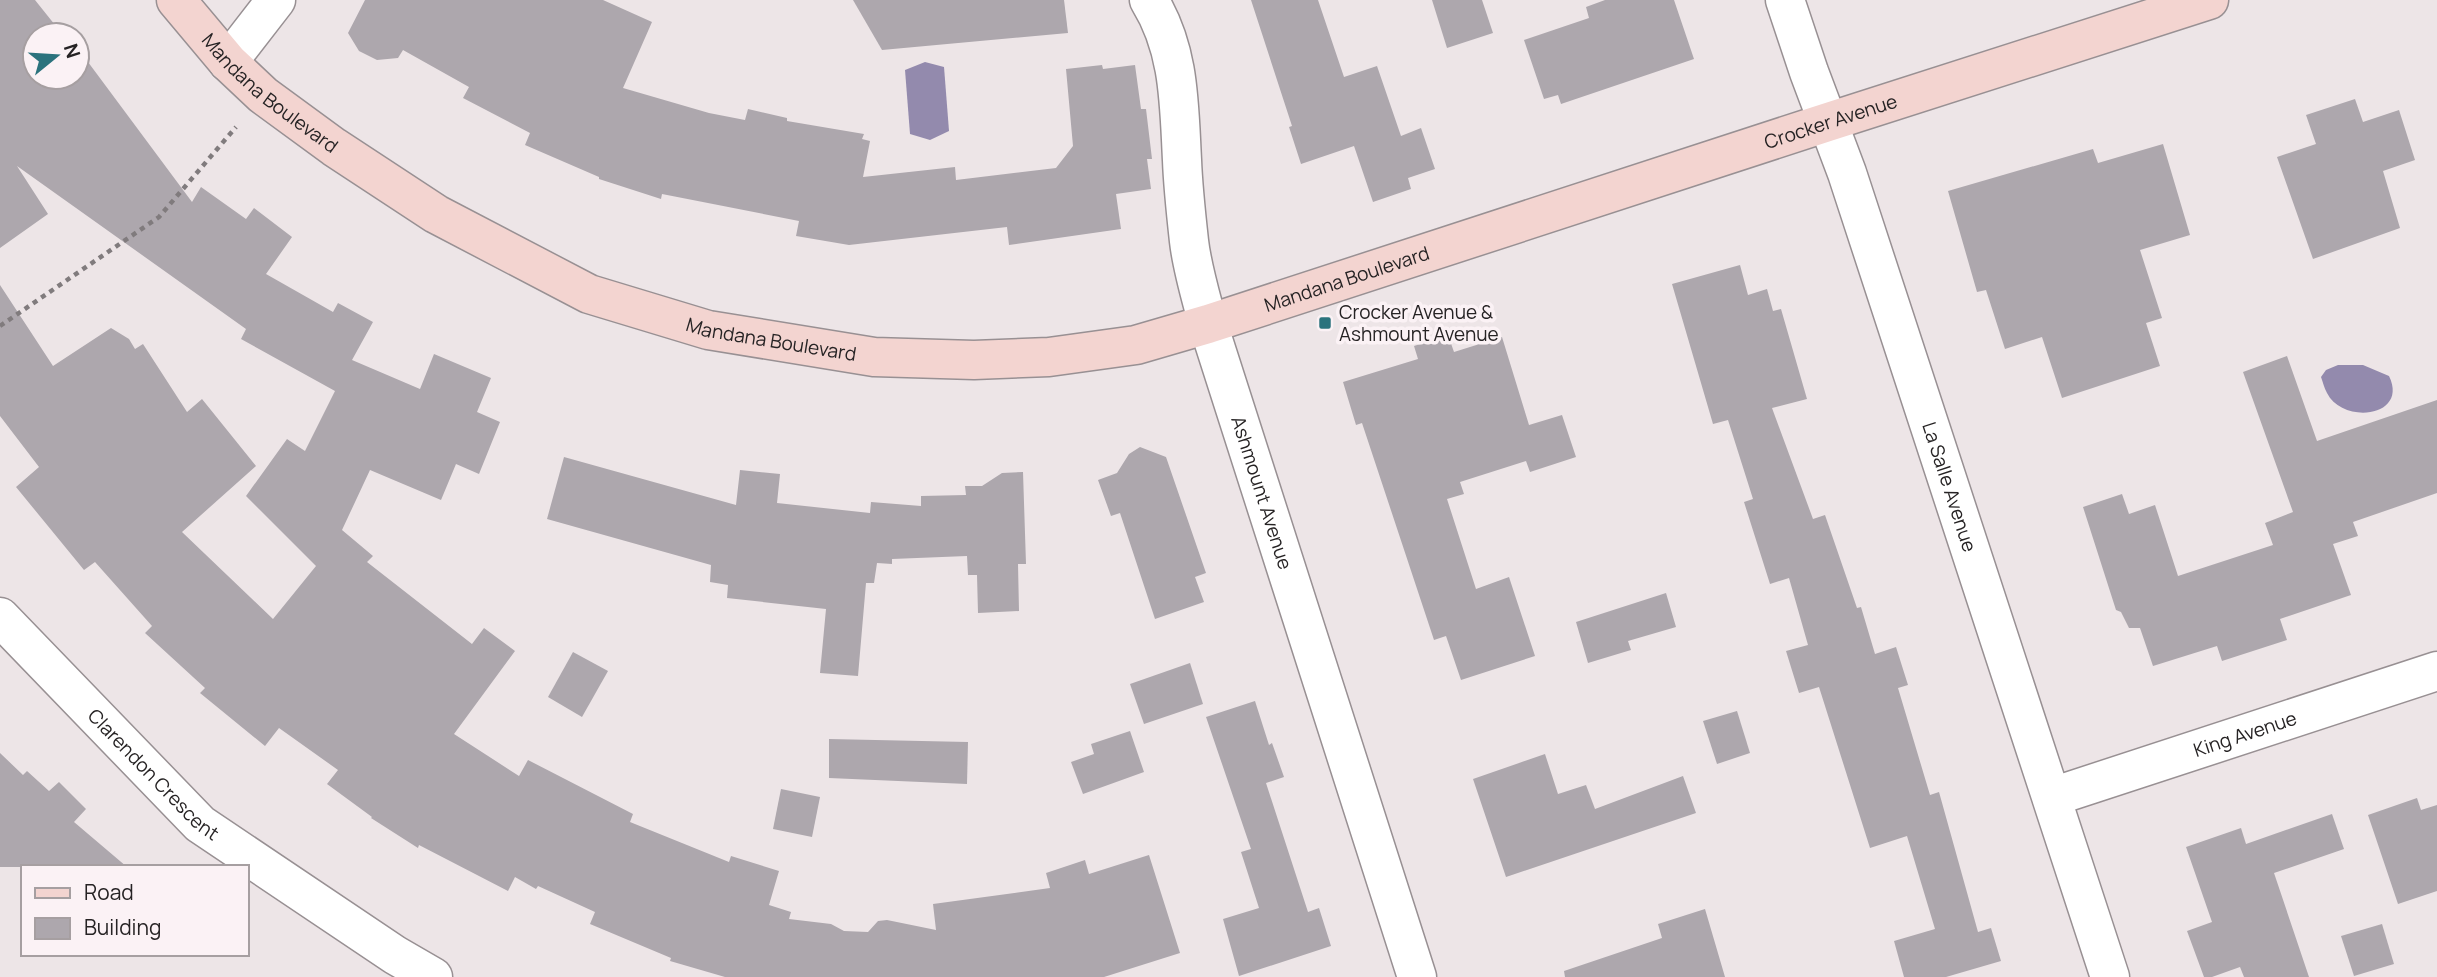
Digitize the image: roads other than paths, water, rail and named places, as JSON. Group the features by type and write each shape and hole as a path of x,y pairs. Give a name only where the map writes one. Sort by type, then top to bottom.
{"street":[{"name":"Mandana Boulevard","path":"176,0 228,62 263,94 334,147 436,214 589,294 708,330 874,357 974,360 1049,356 1136,345 1452,245"},
{"path":"228,62 276,0"},
{"name":"Ashmount Avenue","path":"1149,0 1174,61 1181,104 1182,161 1189,244 1208,324 1417,977"},
{"name":"La Salle Avenue","path":"1785,0 1847,173 2110,977"},
{"name":"Crocker Avenue","path":"1452,245 2209,0"},
{"name":"Clarendon Crescent","path":"0,617 200,824 395,955 433,977"},
{"name":"King Avenue","path":"2052,797 2437,671"}],"place":[{"name":"Crocker Avenue & Ashmount Avenue","path":"1325,323"}]}
